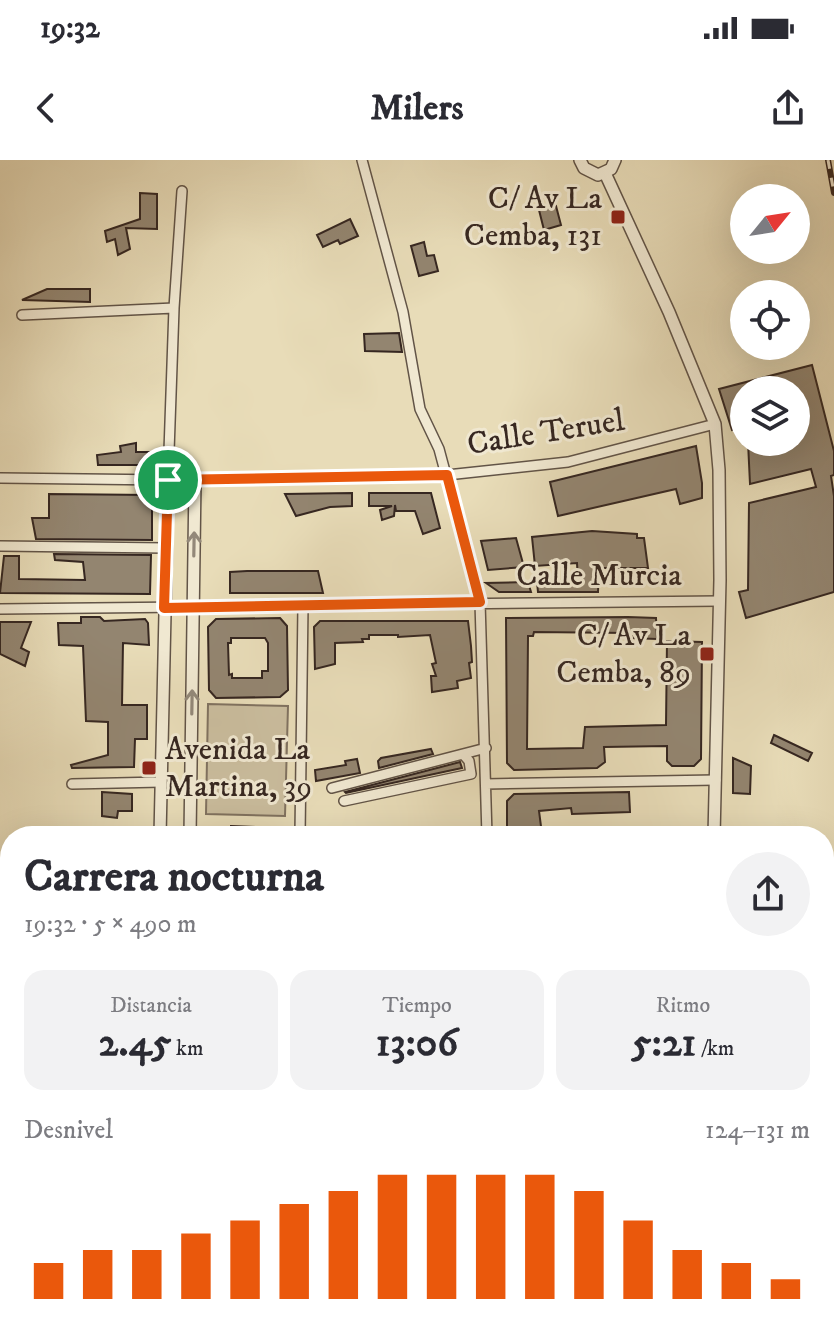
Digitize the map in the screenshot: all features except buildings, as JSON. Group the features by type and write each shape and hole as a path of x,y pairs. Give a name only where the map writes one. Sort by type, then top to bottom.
{"street":[{"path":"362,160 403,312 420,409 434,435 447,475 480,602 487,826"},
{"path":"580,160 590,173 605,173 615,160"},
{"path":"605,173 669,312 715,424 719,470 719,601 714,826"},
{"path":"160,826 165,548 174,308 182,191"},
{"path":"22,315 174,308"},
{"name":"Calle Teruel","path":"0,478 195,480 447,475 568,462 715,424"},
{"path":"190,826 195,480"},
{"path":"0,546 165,548"},
{"name":"Calle Murcia","path":"0,609 719,601"},
{"path":"300,826 303,605"},
{"path":"332,788 486,748"},
{"path":"344,801 471,774 469,761 463,754"},
{"path":"486,784 716,780"},
{"path":"72,784 161,782"}],"shaded area":[{"path":"208,704 288,706 285,816 206,814"}],"railway":[{"path":"828,160 834,193"}],"place":[{"name":"C/ Av La Cemba, 131","path":"618,217"},
{"name":"C/ Av La Cemba, 89","path":"707,654"},
{"name":"Avenida La Martina, 39","path":"149,768"}],"route":[{"path":"447,475 480,602 164,608 168,480 447,475"}]}
